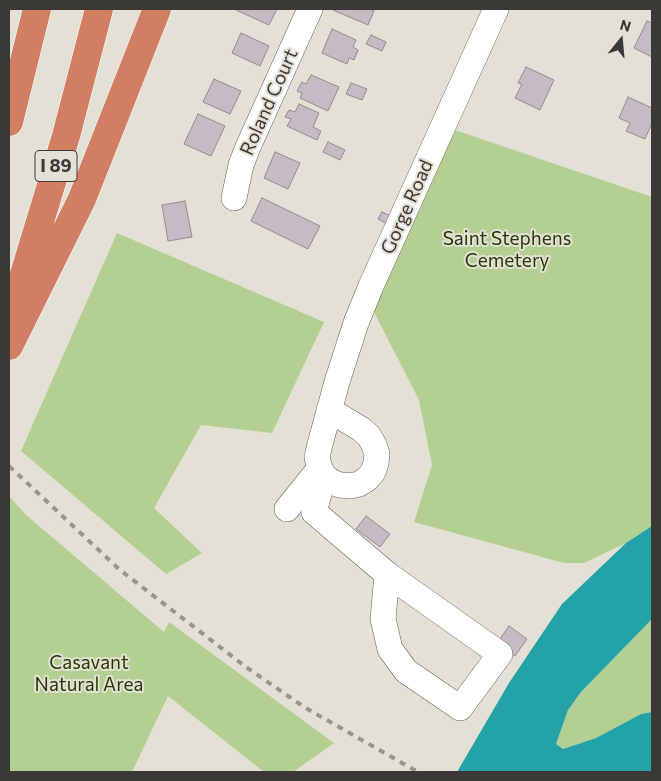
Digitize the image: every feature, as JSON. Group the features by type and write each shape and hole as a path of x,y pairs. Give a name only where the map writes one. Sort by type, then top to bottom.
{"highway":[{"path":"9,122 37,9"},
{"name":"I 89","path":"9,323 66,136 99,9"},
{"path":"9,346 82,199 157,9"}],"street":[{"name":"Roland Court","path":"234,198 241,164 310,9"},
{"name":"Gorge Road","path":"387,574 314,512 322,472 317,458 329,410 356,323 496,9"},
{"path":"287,509 322,472 332,482 340,486 350,486 359,484 373,472 377,454 368,436 361,429 329,410"},
{"path":"387,574 500,654 460,708 406,671 390,649 383,620 387,574"}],"green space":[{"name":"Saint Stephens Cemetery","path":"455,130 652,197 652,526 626,543 584,563 564,563 414,522 432,465 419,400 373,310"},
{"path":"117,233 324,322 272,433 201,425 154,508 202,553 166,574 21,451"},
{"name":"Casavant Natural Area","path":"9,496 26,515 164,632 169,622 334,743 293,772 264,772 168,696 132,772 9,772"},
{"path":"652,619 652,712 641,714 596,738 563,749 556,744 568,710 581,692"}],"water":[{"path":"652,526 652,619 581,692 568,710 556,744 563,749 596,738 641,714 652,712 652,772 457,772 509,683 562,604 626,543"}],"building":[{"path":"236,9 277,9 269,25"},
{"path":"333,9 369,9 374,11 368,25"},
{"path":"647,21 652,23 652,57 634,48"},
{"path":"332,29 356,40 353,47 358,50 354,60 349,58 347,64 322,53"},
{"path":"241,33 269,46 260,66 232,53"},
{"path":"371,35 386,42 382,51 366,44"},
{"path":"526,67 554,80 540,110 515,98 522,84 518,83"},
{"path":"311,75 339,87 328,111 300,98 302,93 297,91 302,82 306,84"},
{"path":"214,79 241,91 230,114 203,102"},
{"path":"351,83 367,89 362,100 346,94"},
{"path":"628,97 652,108 652,123 645,139 626,131 630,123 619,118"},
{"path":"299,104 319,113 313,127 321,131 317,140 287,126 291,119 285,117 289,110 295,112"},
{"path":"198,114 225,126 211,156 184,144"},
{"path":"328,142 345,150 340,160 323,152"},
{"path":"275,152 300,163 288,189 264,178"},
{"path":"262,198 320,226 308,249 251,221"},
{"path":"185,201 192,237 168,241 162,205"},
{"path":"382,212 391,216 387,224 378,219"},
{"path":"366,516 390,534 380,547 356,529"},
{"path":"509,626 527,639 515,656 497,643"}],"railway":[{"path":"9,466 120,570 246,667 304,707 418,772"}]}
